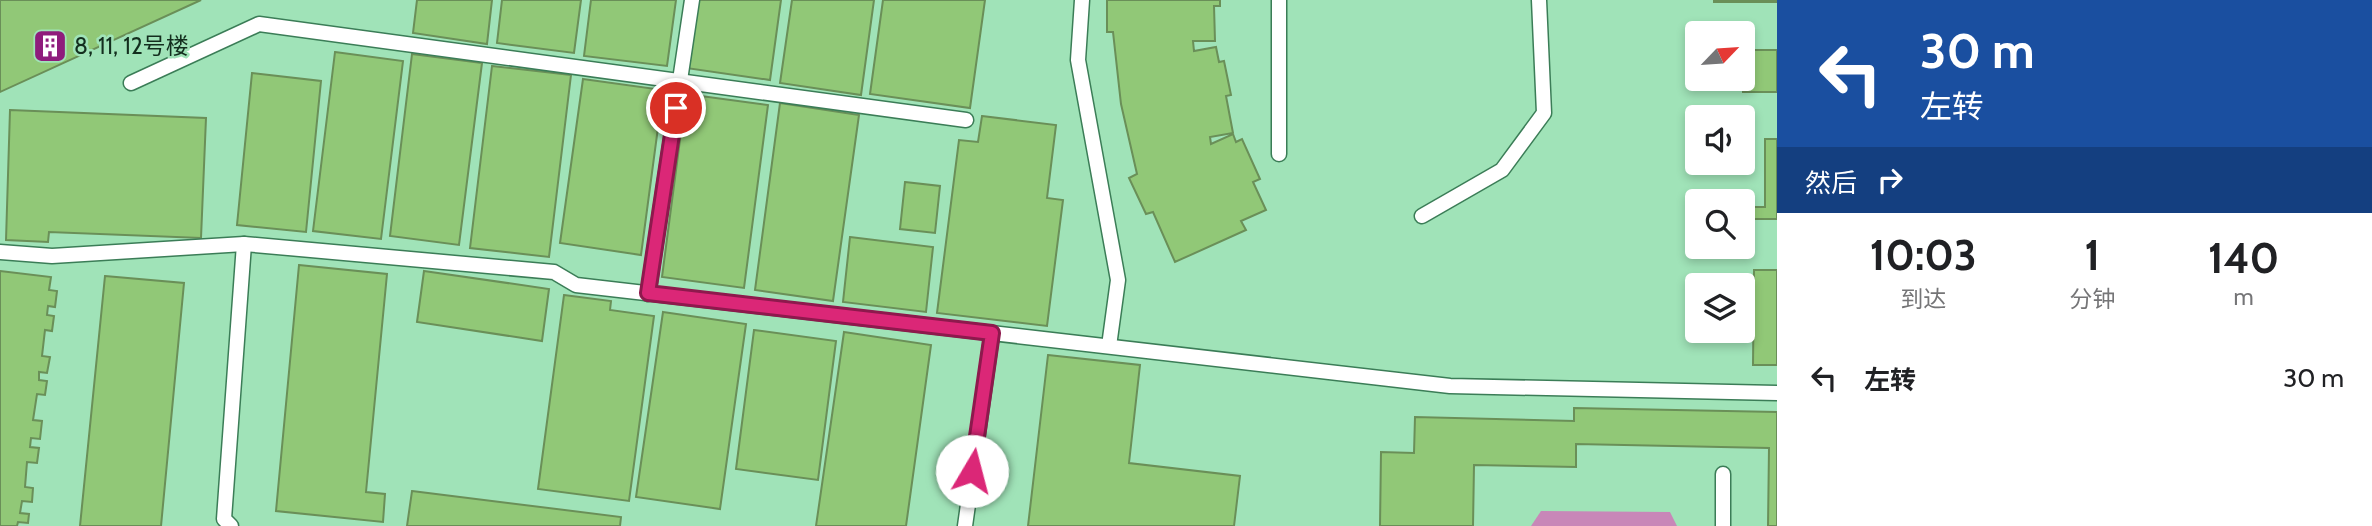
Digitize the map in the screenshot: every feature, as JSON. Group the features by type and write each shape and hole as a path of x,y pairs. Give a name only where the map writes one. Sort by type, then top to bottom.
{"lane":[{"path":"648,293 692,0"},
{"path":"1082,0 1078,60 1118,280 1109,346"},
{"path":"1279,0 1279,154"},
{"path":"1422,216 1502,170 1544,113 1539,0"},
{"path":"131,83 259,24 966,120"},
{"path":"0,252 52,256 244,244 554,272 576,285 1450,386 1777,393"},
{"path":"231,526 224,519 244,244"},
{"path":"965,526 992,333"},
{"path":"1723,474 1723,526"}],"shaded area":[{"path":"1541,511 1670,512 1677,526 1531,526"}],"building":[{"name":"8, 11, 12号楼","path":"0,0 201,0 0,92"},
{"path":"417,0 492,0 487,44 413,33"},
{"path":"502,0 581,0 574,53 497,43"},
{"path":"591,0 676,0 667,66 584,56"},
{"path":"695,0 781,0 770,80 686,68"},
{"path":"792,0 874,0 861,95 780,83"},
{"path":"883,0 985,0 970,108 870,94"},
{"path":"1107,0 1220,0 1220,6 1214,6 1215,41 1193,41 1194,51 1216,47 1219,62 1224,61 1231,95 1226,96 1233,133 1210,137 1211,144 1233,134 1236,142 1242,139 1260,179 1253,182 1266,210 1241,221 1246,230 1175,262 1153,212 1146,214 1129,178 1137,174 1121,104 1113,32 1107,32"},
{"path":"1777,0 1777,2 1714,2"},
{"path":"1755,50 1777,50 1777,92 1743,92 1755,91"},
{"path":"335,52 403,61 381,239 313,231"},
{"path":"412,54 482,63 459,245 390,236"},
{"path":"492,66 571,75 549,257 470,248"},
{"path":"252,73 321,81 306,232 237,225"},
{"path":"583,79 663,90 641,255 560,243"},
{"path":"686,94 768,105 744,288 662,277"},
{"path":"780,103 859,115 833,301 755,290"},
{"path":"10,110 206,118 201,238 49,232 48,242 6,240"},
{"path":"982,116 1056,125 1047,198 1063,200 1047,326 937,313 959,140 978,142"},
{"path":"1765,139 1777,139 1777,219 1755,219 1755,207 1765,207"},
{"path":"905,182 940,186 935,233 900,229"},
{"path":"850,237 933,247 926,312 843,302"},
{"path":"299,265 387,274 366,492 385,494 383,522 276,511"},
{"path":"1754,270 1777,270 1777,365 1753,365"},
{"path":"0,271 51,277 49,290 57,291 55,307 48,306 47,315 54,316 52,331 45,330 42,356 50,357 47,373 39,372 39,380 47,381 45,395 37,394 33,420 42,421 40,439 31,438 30,447 39,448 37,463 27,462 25,487 33,488 32,502 22,501 20,513 29,514 28,523 18,522 17,526 0,526"},
{"path":"424,271 549,289 542,341 417,322"},
{"path":"105,276 184,283 161,526 80,526"},
{"path":"564,295 611,301 610,310 654,316 629,501 538,489"},
{"path":"663,312 746,324 720,509 636,497"},
{"path":"754,330 836,341 818,480 736,469"},
{"path":"844,332 931,345 906,526 816,526"},
{"path":"1048,355 1140,365 1129,463 1240,476 1234,526 1028,526"},
{"path":"1574,408 1777,412 1777,526 1768,526 1769,448 1576,444 1576,467 1474,465 1473,526 1380,526 1381,452 1414,453 1415,417 1574,421"},
{"path":"412,491 621,517 620,526 407,526"}],"place":[{"name":"8, 11, 12号楼","path":"50,46"}],"route":[{"path":"676,108 648,293 992,333 972,471"}]}
